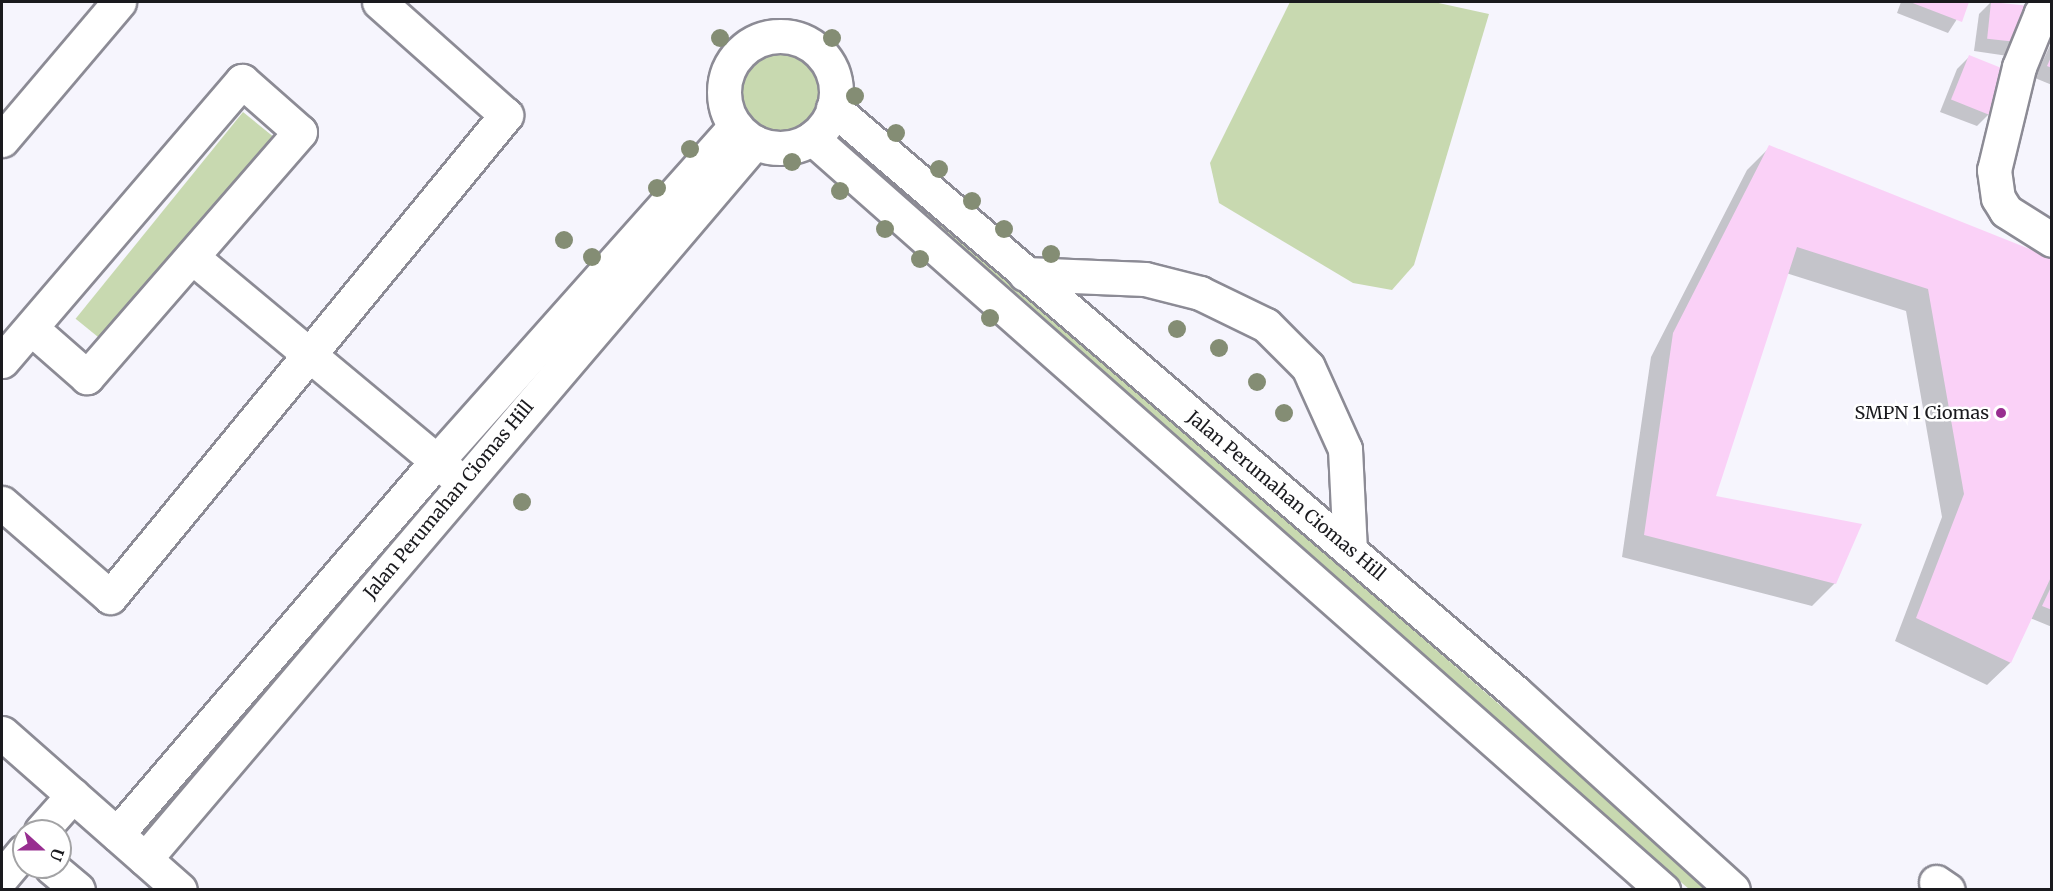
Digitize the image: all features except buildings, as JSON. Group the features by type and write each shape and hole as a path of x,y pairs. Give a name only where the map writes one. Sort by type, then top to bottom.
{"street":[{"path":"2,140 119,2"},
{"path":"2,503 110,597 310,357 506,115 379,2"},
{"path":"2052,2 2041,13 2019,67 1994,170 1998,198 2006,211 2052,240"},
{"path":"773,36 791,36 823,55 836,90 833,108 812,138 784,148 745,134 724,97 729,67 748,46 773,36"},
{"path":"2,361 242,81 300,132 87,377 31,328"},
{"name":"Jalan Perumahan Ciomas Hill","path":"833,108 1350,551 1733,890"},
{"name":"Jalan Perumahan Ciomas Hill","path":"117,834 321,600 436,462 745,134"},
{"name":"Jalan Perumahan Ciomas Hill","path":"145,859 463,483 745,134"},
{"path":"812,138 1663,890"},
{"path":"192,257 463,483"},
{"path":"1025,274 1144,279 1200,293 1266,325 1308,367 1345,449 1350,551"},
{"path":"321,600 346,621"},
{"path":"2,734 180,890"},
{"path":"52,819 73,795"},
{"path":"2,876 12,865"},
{"path":"65,879 78,890"}],"green space":[{"path":"1290,2 1434,2 1489,14 1414,265 1392,290 1353,283 1219,203 1210,163"},
{"path":"779,48 803,55 815,67 822,91 815,115 803,127 779,134 755,127 743,115 736,91 743,67 755,55"},
{"path":"243,112 274,137 107,344 76,319"},
{"path":"852,145 1529,730 1705,889 1689,889 1616,827 844,146"},
{"path":"432,492 434,498 346,601 339,598"}],"place":[{"name":"SMPN 1 Ciomas","path":"2001,413"}]}
